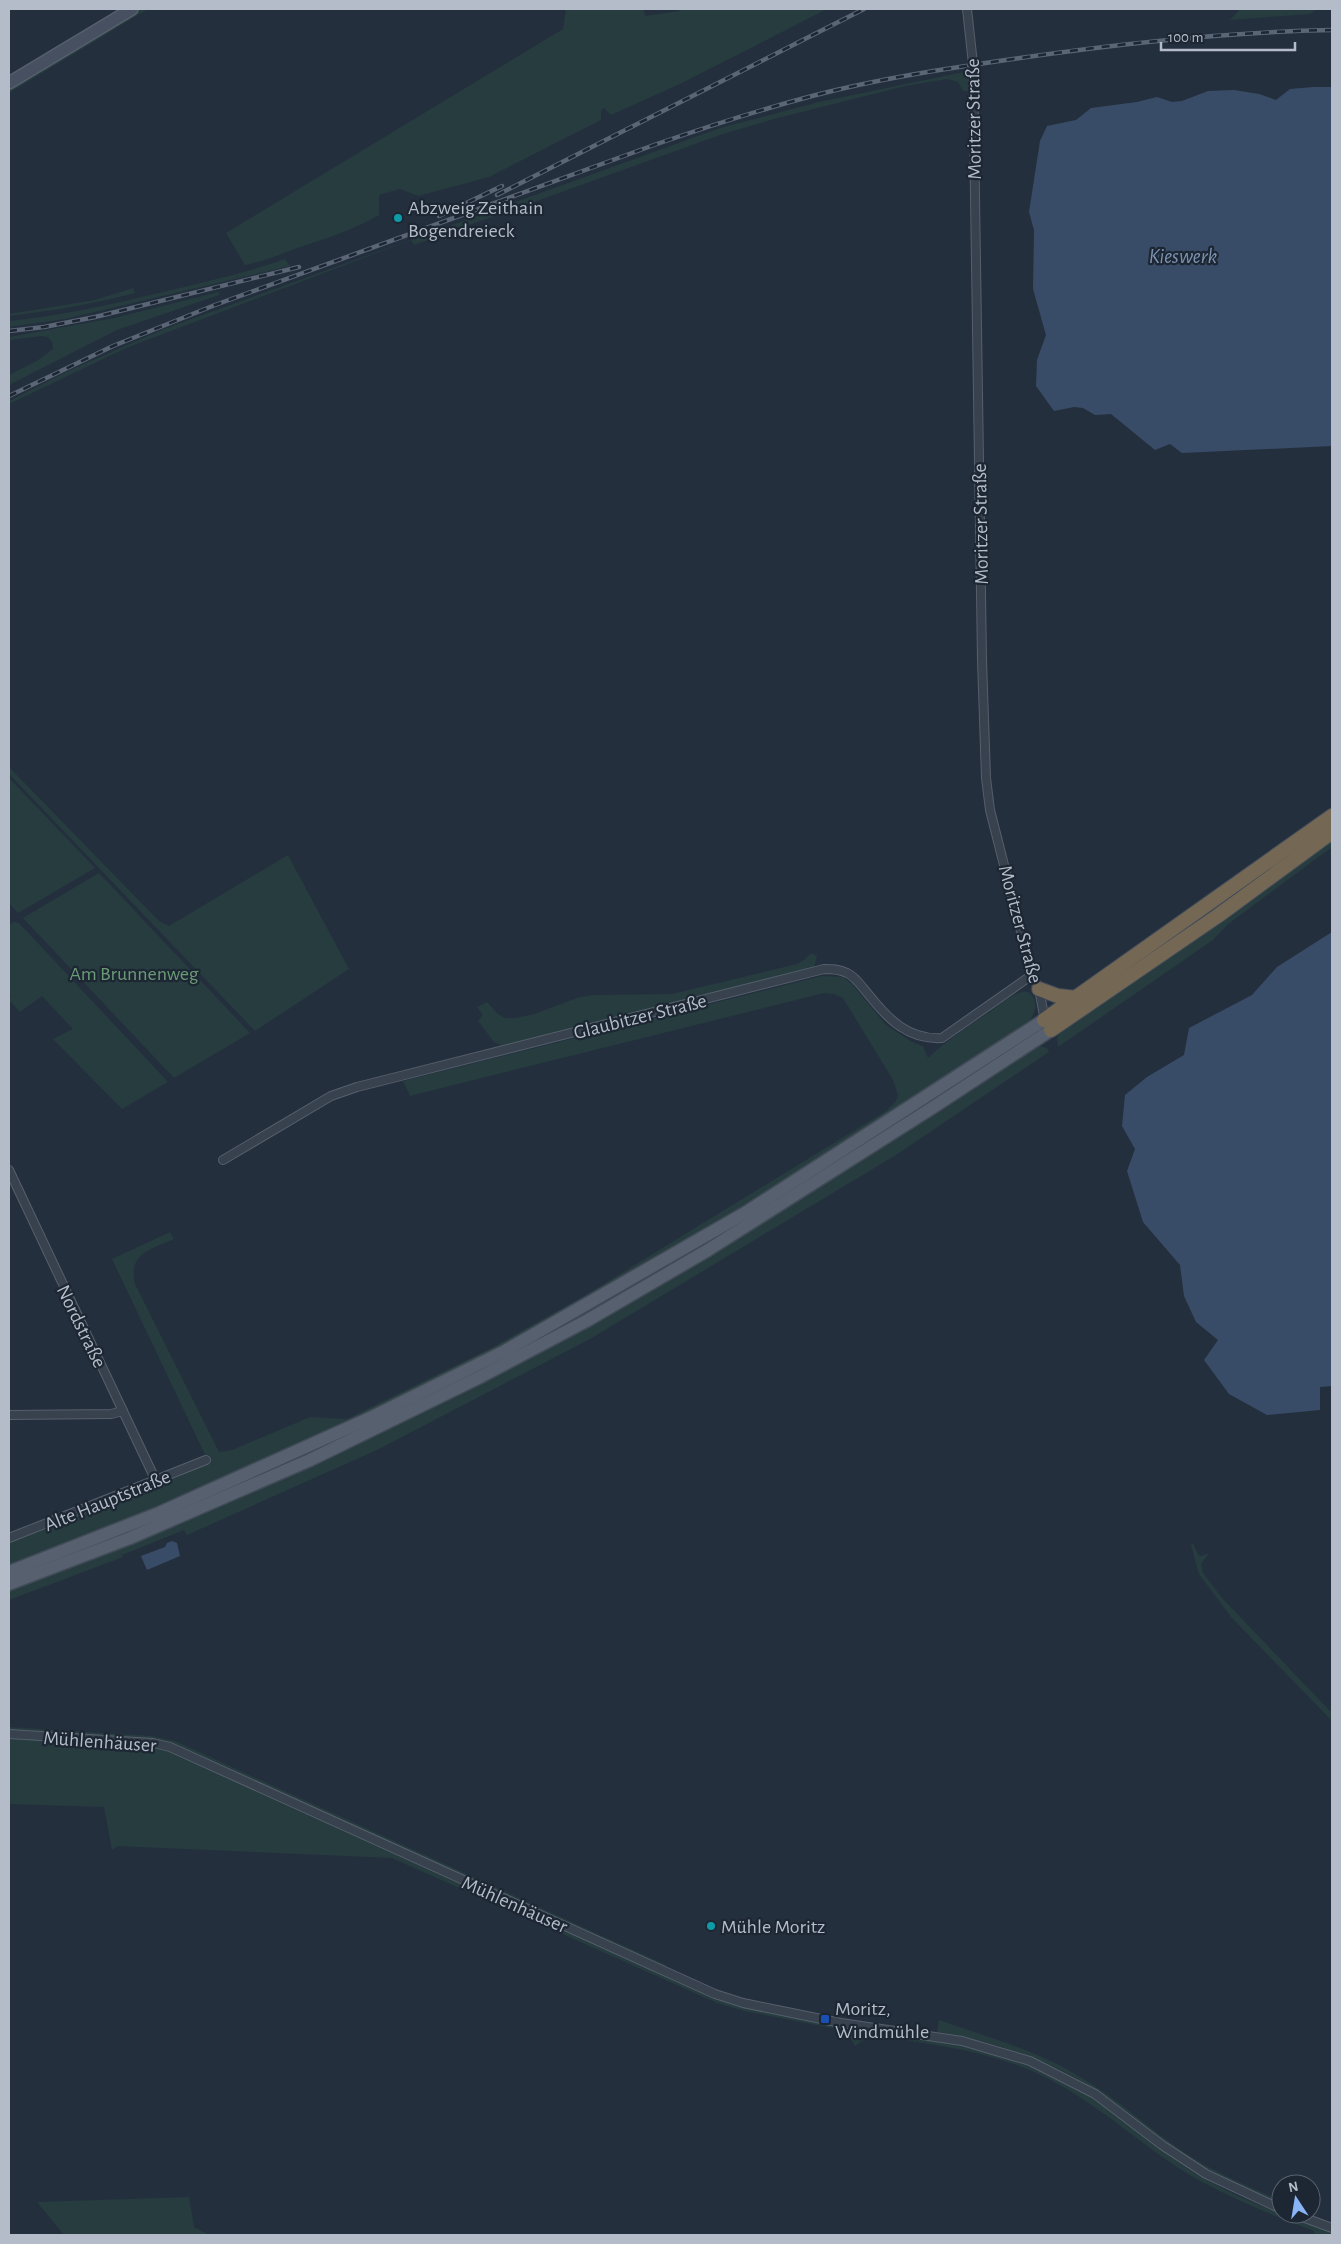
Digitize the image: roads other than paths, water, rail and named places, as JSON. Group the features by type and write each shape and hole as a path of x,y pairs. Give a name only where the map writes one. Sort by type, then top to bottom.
{"highway":[{"path":"1047,1025 1077,998 1332,816"},
{"path":"1047,1025 1218,915 1332,832"},
{"path":"1039,989 1058,996 1077,998"}],"main road":[{"path":"9,1572 167,1509 370,1418 505,1351 745,1213 1047,1025"},
{"path":"9,1584 130,1538 310,1460 480,1377 588,1320 708,1250 932,1108 1047,1025"}],"street":[{"path":"9,83 132,9"},
{"name":"Moritzer Straße","path":"967,9 973,64 982,660 986,778 990,810 1032,975 1039,989 1047,1025"},
{"name":"Glaubitzer Straße","path":"223,1160 331,1096 357,1087 824,969 837,969 847,973 856,979 891,1021 916,1035 930,1039 942,1038 1032,975"},
{"name":"Nordstraße","path":"9,1170 156,1481"},
{"path":"9,1415 111,1414 123,1411"},
{"name":"Alte Hauptstraße","path":"9,1538 206,1460"},
{"name":"Mühlenhäuser","path":"9,1734 153,1743 170,1747 715,1994 743,2002 841,2023 962,2041 1030,2061 1095,2094 1162,2145 1206,2174 1271,2204"}],"water":[{"name":"Kieswerk","path":"1332,87 1332,446 1182,453 1170,444 1155,450 1111,414 1095,415 1083,408 1074,407 1054,411 1036,386 1037,360 1046,335 1033,289 1034,230 1029,212 1040,141 1047,126 1076,120 1091,108 1137,102 1157,97 1172,102 1182,101 1208,91 1234,90 1259,94 1276,100 1290,89"},
{"path":"1332,932 1332,1386 1320,1387 1320,1410 1267,1415 1229,1394 1204,1360 1218,1340 1196,1322 1184,1296 1180,1265 1143,1222 1127,1171 1135,1149 1122,1126 1125,1095 1147,1077 1184,1055 1189,1028 1252,995 1277,967"},
{"path":"172,1541 177,1543 180,1556 147,1570 141,1556 165,1547 167,1543"}],"railway":[{"path":"497,195 864,9"},
{"path":"9,396 113,346 215,305 654,145 792,101 890,79 1059,53 1215,36 1332,30"},
{"path":"439,216 502,186"},
{"path":"9,331 44,327 95,317 299,267"}],"place":[{"name":"Abzweig Zeithain Bogendreieck","path":"398,218"},
{"name":"Mühle Moritz","path":"711,1926"},
{"name":"Moritz, Windmühle","path":"825,2019"}],"park label":[{"name":"Am Brunnenweg","path":"134,973"}]}
